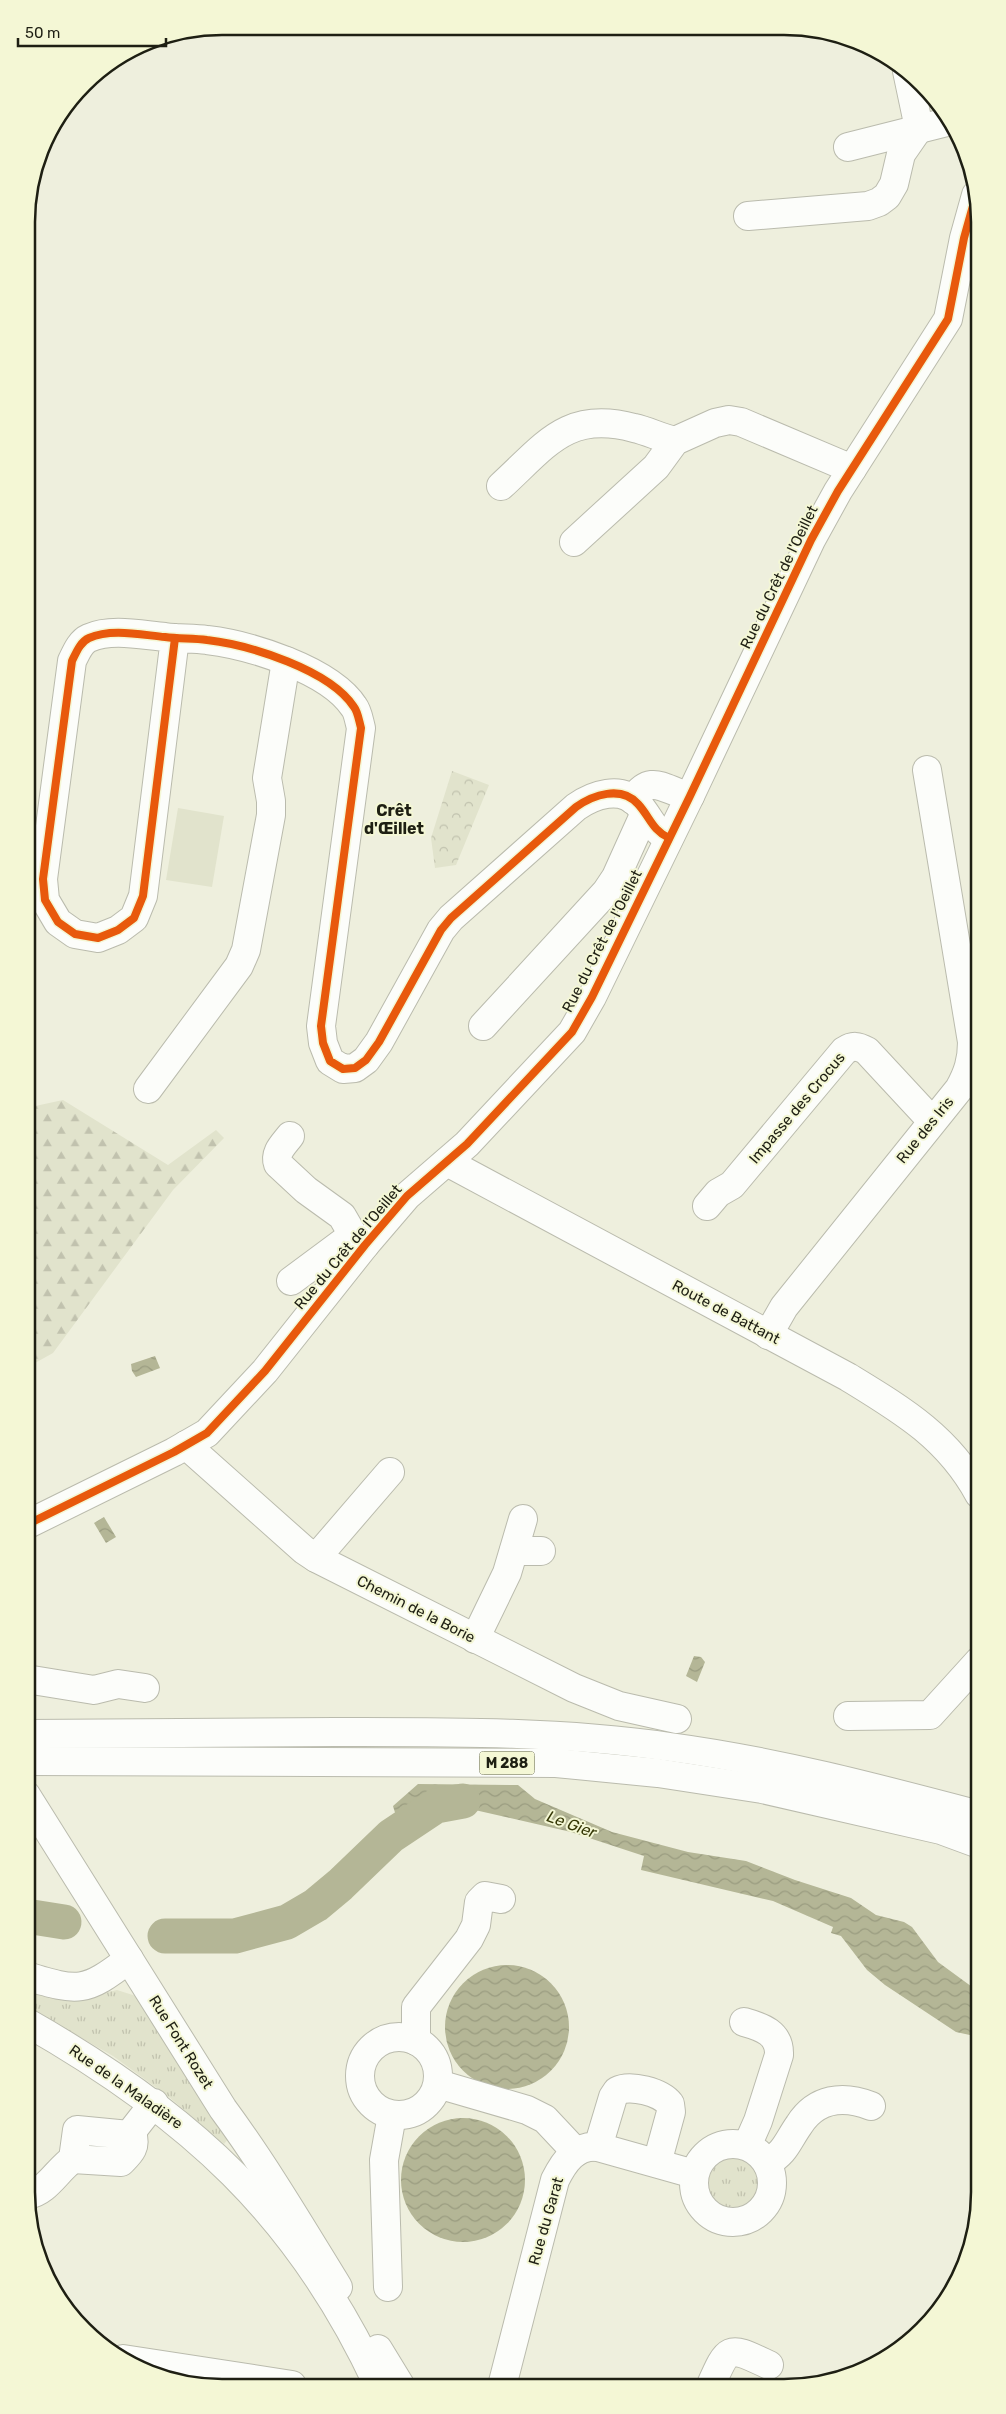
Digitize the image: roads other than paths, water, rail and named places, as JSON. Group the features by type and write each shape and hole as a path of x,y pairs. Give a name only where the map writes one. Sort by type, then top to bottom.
{"main road":[{"path":"748,216 868,206 879,202 887,196 894,184 900,154 919,128 910,84"},
{"path":"848,147 942,123"},
{"name":"Rue du Crêt de l'Oeillet","path":"35,1521 186,1446 207,1433 259,1377 359,1240 467,1144 572,1032 592,997 690,796 811,540 852,469 948,319 964,238 971,213"},
{"path":"574,542 656,467 675,441 715,423 729,420 741,422 852,469"},
{"path":"502,486 556,436 579,424 607,423 634,428 675,441"},
{"path":"175,638 143,896 134,918 118,930 98,938 75,934 58,922 45,900 43,878 72,662 78,647 88,638 102,634 138,634 208,640 264,652 304,669 342,692 355,708 361,728 321,1026 323,1043 330,1061 343,1070 355,1068 366,1060 379,1042 441,930 451,918 586,800 610,793 639,807 659,834 669,838"},
{"path":"148,1089 239,966 246,950 271,815 271,801 267,778 286,661"},
{"name":"Rue des Iris","path":"927,770 971,1036"},
{"path":"482,1026 606,892 616,877 639,807 642,788 654,784 690,796"},
{"name":"Impasse des Crocus","path":"708,1206 718,1193 732,1184 844,1051 851,1046 859,1047 867,1052 932,1121"},
{"name":"Rue des Iris","path":"768,1335 784,1308 959,1089 968,1074 971,1050"},
{"path":"290,1136 277,1153 278,1164 306,1190 342,1216 359,1240 292,1281"},
{"name":"Route de Battant","path":"447,1162 848,1377 898,1407 939,1439 971,1479"},
{"name":"Chemin de la Borie","path":"186,1446 304,1550 316,1558 475,1639 593,1696 647,1713 677,1719"},
{"path":"316,1558 390,1472"},
{"path":"475,1639 507,1573 528,1551 523,1519"},
{"path":"848,1716 930,1715 971,1671"},
{"path":"35,1680 94,1690 118,1684 145,1688"},
{"name":"M 288","path":"35,1734 502,1732 669,1746 750,1760 861,1783 971,1813"},
{"name":"M 288","path":"35,1761 556,1763 658,1773 762,1789 941,1830 971,1841"},
{"name":"Rue Font Rozet","path":"35,1809 223,2109 255,2153 327,2280"},
{"path":"416,2041 416,2007 469,1939 476,1924 479,1902 485,1896 501,1899"},
{"path":"35,1979 65,1988 81,1988 95,1984 129,1959"},
{"path":"744,2022 770,2032 779,2047 779,2055 758,2121 747,2146"},
{"name":"Rue de la Maladière","path":"35,2027 74,2050 154,2103 227,2166 327,2280"},
{"path":"404,2037 416,2041 427,2048 434,2058 438,2071 438,2084 433,2097 424,2107 413,2114 386,2114 374,2107 366,2097 360,2079 363,2060 370,2050 386,2040 404,2037"},
{"path":"438,2084 527,2110 545,2119 562,2135 587,2150 656,2163 694,2174"},
{"path":"587,2150 617,2091 630,2087 661,2097 670,2104 671,2112 656,2163"},
{"path":"767,2163 784,2151 804,2118 821,2104 834,2099 848,2099 871,2106"},
{"path":"35,2192 41,2191 58,2171 73,2159 76,2130 129,2135 154,2103"},
{"path":"223,2109 239,2146 236,2157 227,2166"},
{"path":"388,2287 384,2160 392,2115"},
{"path":"733,2143 747,2146 758,2153 767,2163 772,2176 772,2189 768,2201 755,2215 738,2222 725,2222 713,2217 703,2209 696,2198 693,2186 694,2174 704,2156 720,2145 733,2143"},
{"name":"Rue du Garat","path":"504,2379 555,2180 562,2165 587,2150"},
{"path":"327,2280 375,2379"},
{"path":"327,2280 396,2379"},
{"path":"714,2379 730,2352 737,2351 769,2364"},
{"path":"145,2362 253,2379"}],"water":[{"path":"155,1356 160,1368 136,1377 132,1371 131,1364"},
{"path":"104,1517 116,1537 106,1543 94,1523"},
{"path":"694,1656 701,1657 705,1662 697,1682 686,1676"},
{"path":"418,1784 518,1785 535,1799 612,1832 688,1852 746,1861 795,1880 851,1898 876,1915 904,1922 912,1927 938,1962 971,1986 971,2035 956,2032 885,1985 867,1970 841,1936 831,1933 833,1927 773,1901 641,1870 644,1856 571,1832 466,1808 444,1809 399,1826 393,1806"},
{"path":"507,1965 531,1970 551,1983 564,2003 569,2027 564,2051 551,2071 531,2084 507,2089 483,2084 463,2071 450,2051 445,2027 450,2003 463,1983 483,1970"},
{"path":"463,2118 487,2122 507,2136 521,2156 525,2180 521,2204 507,2224 487,2238 463,2242 439,2238 419,2224 405,2204 401,2180 405,2156 419,2136 439,2122"}],"waterway":[{"name":"Le Gier","path":"165,1936 235,1936 287,1922 316,1905 340,1885 391,1836 436,1806 463,1801"},
{"name":"Le Gier","path":"35,1917 64,1922"}],"district":[{"name":"Crêt d'Œillet","path":"394,819"}]}
